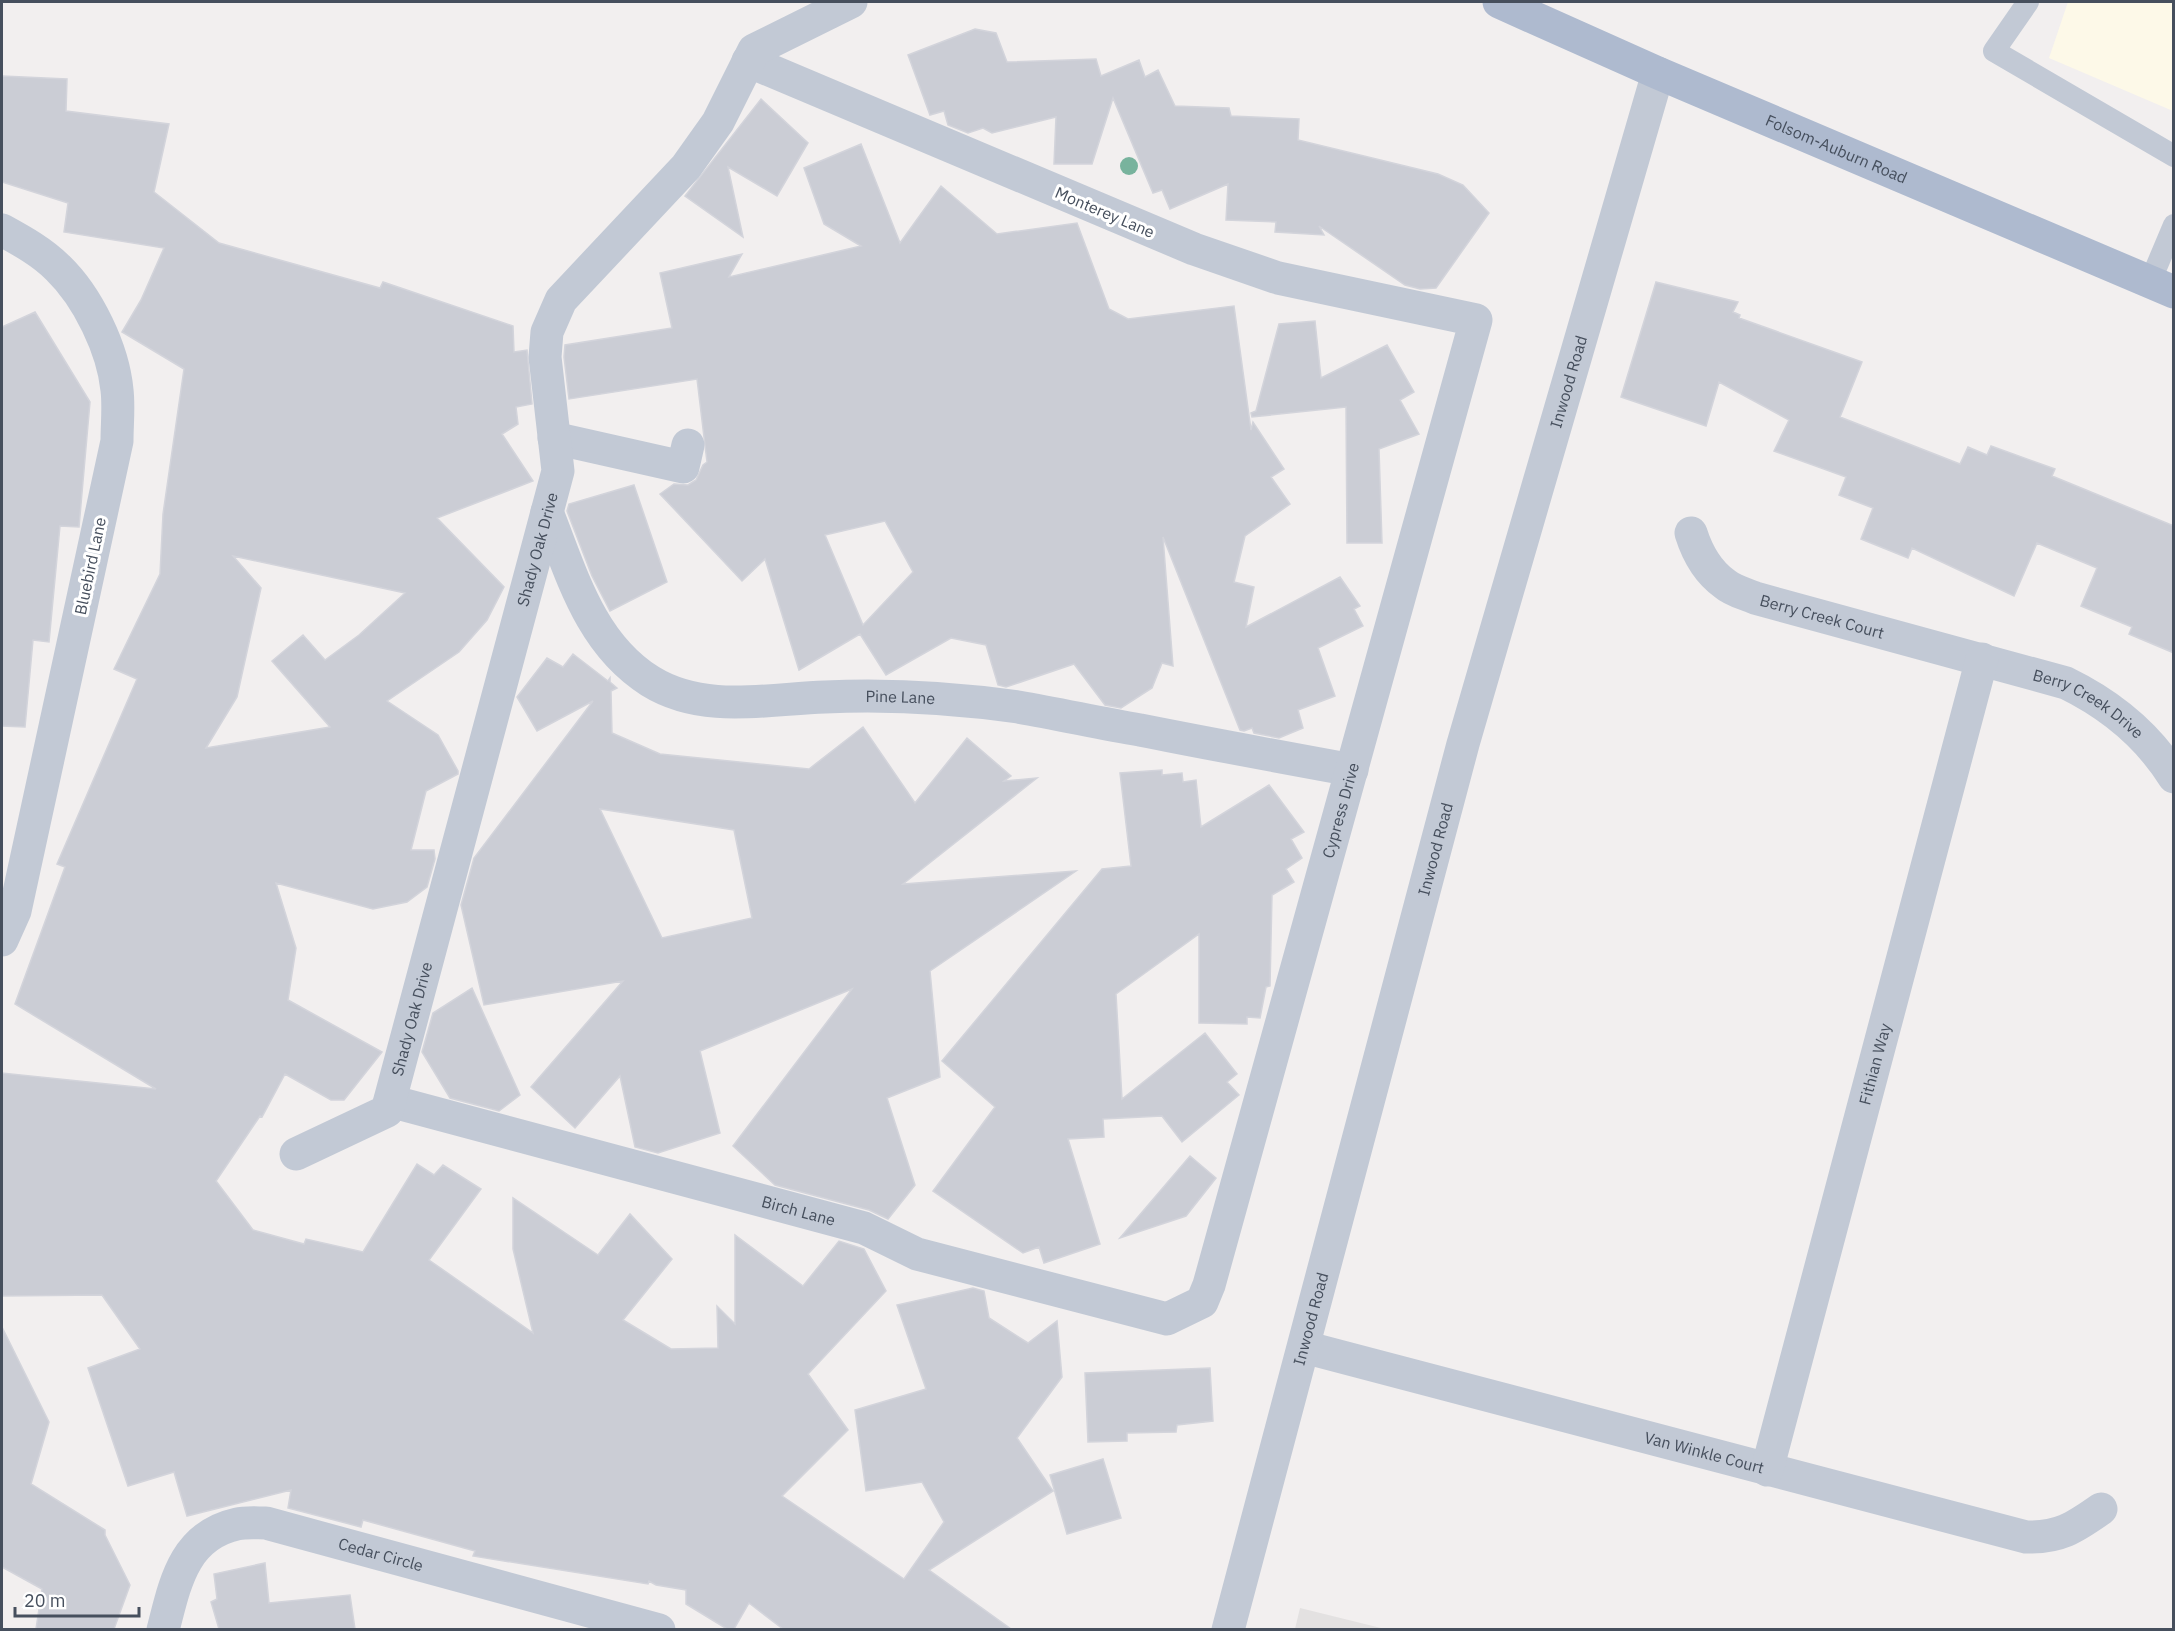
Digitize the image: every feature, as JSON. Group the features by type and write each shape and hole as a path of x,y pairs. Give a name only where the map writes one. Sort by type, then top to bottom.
{"main road":[{"name":"Folsom-Auburn Road","path":"1499,2 1658,73 2162,287"}],"street":[{"name":"Shady Oak Drive","path":"390,1101 558,471 545,357 548,332 561,300 686,167 718,122 754,50 850,2"},
{"name":"Monterey Lane","path":"748,61 1194,249 1278,278 1476,320"},
{"name":"Inwood Road","path":"1228,1629 1463,744 1658,73"},
{"name":"Bluebird Lane","path":"2,230 31,246 59,269 90,309 108,348 117,390 117,441 15,911 2,940"},
{"name":"Cypress Drive","path":"1202,1302 1476,320"},
{"path":"554,438 683,467 688,445"},
{"name":"Pine Lane","path":"547,513 585,608 602,637 625,663 652,682 690,698 724,703 826,697 931,698 1017,707 1352,770"},
{"name":"Berry Creek Court","path":"1691,533 1695,547 1704,562 1725,585 1755,598 1982,659"},
{"name":"Berry Creek Drive","path":"1982,659 2066,683 2094,697 2144,736 2174,777"},
{"name":"Fithian Way","path":"1767,1470 1982,659"},
{"path":"296,1154 387,1111 390,1101"},
{"name":"Birch Lane","path":"390,1101 864,1228 917,1254 1167,1318 1202,1302"},
{"name":"Van Winkle Court","path":"1304,1347 2026,1537 2043,1537 2073,1529 2101,1509"},
{"name":"Cedar Circle","path":"163,1629 178,1575 191,1552 212,1533 238,1524 266,1523 659,1629"}],"lane":[{"path":"2028,2 1994,51 2174,156"},
{"path":"2162,287 2174,225"}],"shaded area":[{"path":"2068,2 2173,2 2173,111 2049,58"},
{"path":"1300,1608 1385,1629 1295,1629"}],"building":[{"path":"975,29 996,33 1007,62 1096,59 1101,76 1139,60 1145,77 1158,70 1175,106 1229,108 1231,116 1299,119 1298,140 1438,174 1463,185 1489,213 1436,288 1420,289 1405,285 1319,226 1324,235 1275,232 1276,222 1226,220 1228,184 1170,209 1162,190 1153,193 1113,98 1092,164 1054,164 1056,117 992,133 983,128 968,133 948,125 944,111 930,115 908,55"},
{"path":"2,76 67,79 66,111 169,124 154,192 219,243 380,288 383,282 513,326 514,352 527,350 532,404 516,407 518,424 502,434 533,481 437,518 504,587 487,620 459,652 387,701 438,735 458,771 458,774 426,791 411,850 434,850 435,859 427,887 407,902 373,909 276,883 296,948 288,1000 382,1052 344,1100 331,1100 285,1074 262,1117 260,1116 216,1181 253,1230 304,1244 306,1239 363,1252 417,1164 434,1175 443,1165 481,1189 429,1260 533,1333 513,1249 513,1198 598,1255 630,1214 672,1259 623,1320 671,1349 718,1348 717,1306 735,1324 735,1235 803,1286 839,1241 864,1249 886,1291 808,1374 848,1430 782,1496 904,1579 944,1522 922,1482 866,1491 855,1410 926,1389 897,1305 973,1288 984,1291 989,1318 1028,1343 1057,1321 1062,1377 1017,1438 1053,1491 929,1570 1011,1629 783,1629 749,1603 734,1629 727,1629 686,1604 686,1590 656,1585 649,1581 648,1584 473,1556 475,1551 363,1520 361,1527 288,1508 291,1490 187,1516 174,1472 128,1486 88,1368 140,1349 102,1295 2,1296 2,1073 156,1089 15,1004 65,867 57,864 137,679 114,669 160,574 163,514 184,369 122,332 141,300 164,248 64,232 68,203 2,182","holes":["233,556 405,593 359,635 325,660 303,635 272,661 330,727 206,748 237,697 261,588"]},
{"path":"761,99 808,143 777,196 728,167 743,237 685,196"},
{"path":"861,144 900,243 941,186 997,234 1077,223 1109,309 1128,319 1234,306 1251,430 1253,422 1284,469 1271,477 1290,504 1245,536 1234,582 1254,587 1246,627 1340,577 1360,606 1354,609 1363,626 1318,648 1335,696 1298,710 1303,728 1279,738 1254,733 1252,728 1240,730 1163,537 1173,666 1162,663 1152,688 1121,708 1105,705 1074,664 1006,687 998,685 986,645 951,638 886,675 860,634 799,670 765,559 742,581 660,494 674,484 688,485 696,480 703,465 707,462 697,379 569,399 564,357 565,345 672,328 660,273 742,254 729,277 861,246 824,224 804,168","holes":["885,521 913,572 863,625 825,535"]},
{"path":"1656,282 1738,302 1733,312 1740,315 1739,318 1862,362 1840,417 1960,464 1968,447 1987,455 1991,446 2055,469 2052,476 2174,526 2174,653 2129,634 2132,627 2081,606 2097,568 2037,543 2014,596 1912,548 1908,558 1861,539 1873,508 1839,495 1846,477 1774,451 1789,420 1719,382 1706,426 1621,397"},
{"path":"35,312 90,402 79,527 60,526 49,642 33,640 25,727 2,726 2,327"},
{"path":"1315,321 1321,378 1387,345 1414,392 1400,400 1419,434 1379,449 1382,543 1347,543 1346,407 1252,417 1251,413 1256,411 1279,324"},
{"path":"634,485 667,582 610,611 592,576 567,511 569,504"},
{"path":"573,654 608,681 610,678 610,682 617,688 611,691 612,733 660,754 809,769 863,727 915,803 967,738 1011,776 1004,781 1037,778 903,884 1076,871 930,971 940,1077 887,1098 915,1185 888,1219 869,1210 775,1185 733,1146 852,989 700,1051 720,1133 658,1153 635,1147 620,1076 575,1128 531,1087 623,981 484,1005 461,905 474,858 593,701 537,731 517,697 547,658 563,667","holes":["600,809 734,830 752,918 662,938"]},
{"path":"1162,770 1162,775 1182,773 1183,782 1196,780 1201,827 1269,785 1304,832 1291,839 1302,858 1286,869 1294,882 1272,895 1270,986 1266,987 1260,1018 1247,1017 1247,1024 1199,1023 1199,934 1116,994 1122,1099 1205,1033 1237,1074 1227,1082 1239,1095 1182,1142 1162,1116 1103,1119 1104,1137 1068,1139 1100,1244 1044,1263 1039,1247 1023,1253 933,1191 995,1107 942,1061 1102,869 1131,866 1120,773"},
{"path":"472,988 520,1095 499,1111 450,1098 422,1052 433,1013"},
{"path":"1190,1156 1216,1178 1186,1216 1120,1238"},
{"path":"2,1327 49,1422 31,1484 105,1530 105,1535 130,1585 114,1629 36,1629 42,1589 2,1567"},
{"path":"1210,1368 1213,1421 1177,1425 1176,1432 1127,1433 1127,1441 1088,1442 1085,1373"},
{"path":"1103,1459 1121,1518 1067,1534 1050,1475"},
{"path":"265,1563 269,1603 350,1595 355,1629 219,1629 211,1602 217,1599 214,1574"}]}
